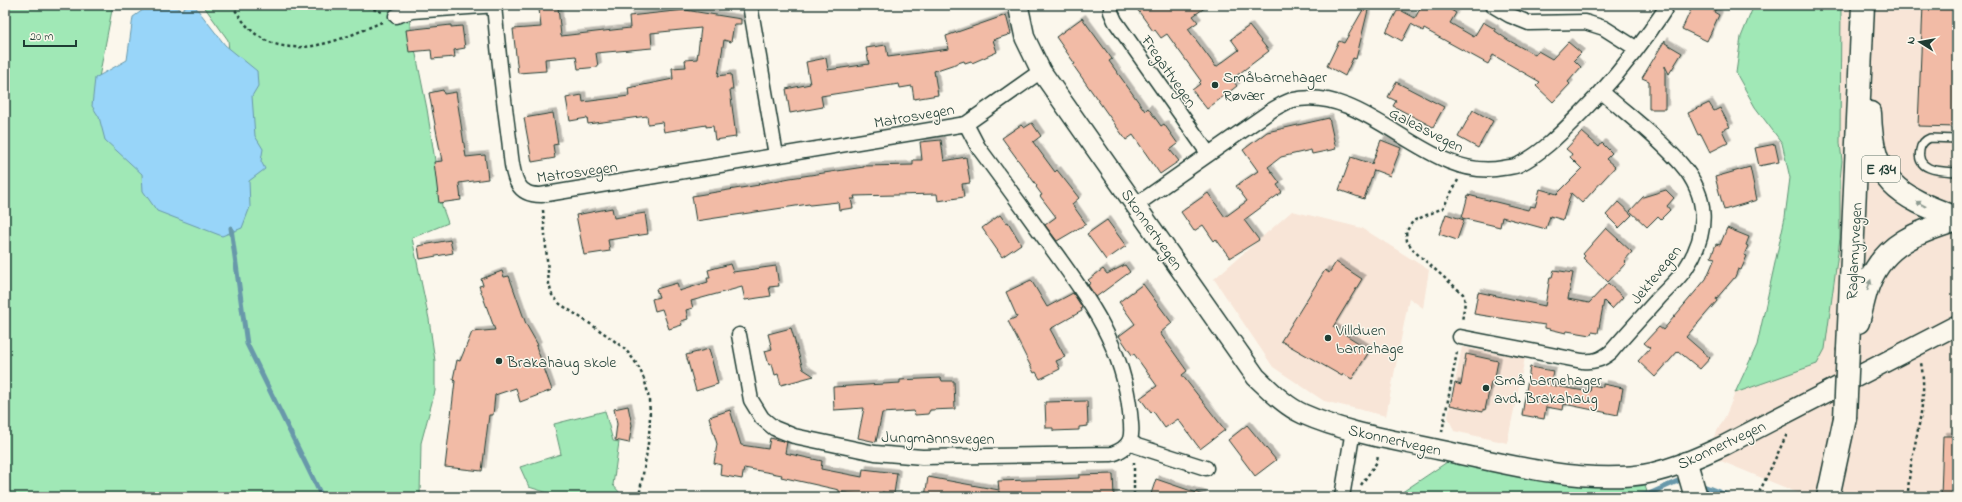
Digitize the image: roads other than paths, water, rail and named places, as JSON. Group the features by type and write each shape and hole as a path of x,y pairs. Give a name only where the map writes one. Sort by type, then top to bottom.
{"highway":[{"name":"Raglamyrvegen","path":"1843,497 1845,418 1863,5"},
{"name":"E 134","path":"1860,79 1870,105 1871,134 1876,157 1885,177 1902,193 1924,206 1957,219"},
{"name":"E 134","path":"1848,349 1861,314 1868,284 1880,261 1902,242 1926,229 1957,219"},
{"name":"E 134","path":"1828,497 1845,418"},
{"path":"1686,463 1696,497"}],"street":[{"name":"Matrosvegen","path":"396,16 412,11 496,5 500,76 517,184 523,191 532,195 541,195 966,124 1042,71"},
{"path":"750,5 776,155"},
{"name":"Skonnertvegen","path":"1018,5 1025,38 1042,71 1256,377 1277,396 1302,414 1352,430 1380,437 1552,473 1593,478 1633,476 1686,463 1725,445 1957,325"},
{"name":"Fregattvegen","path":"1111,5 1111,12 1115,21 1208,153"},
{"path":"1492,5 1510,16 1529,23 1585,22 1604,28 1637,49"},
{"name":"Galeasvegen","path":"1136,205 1208,153 1272,110 1292,100 1309,98 1328,100 1353,109 1448,162 1481,170 1495,170 1517,166 1551,143 1602,92 1637,49 1667,5"},
{"name":"Jektevegen","path":"1460,337 1593,362 1611,352 1686,269 1696,250 1703,228 1702,206 1699,194 1682,165 1671,153 1602,92"},
{"path":"966,124 978,147 1092,304 1116,352 1128,387 1134,444 1206,468"},
{"name":"Jungmannsvegen","path":"739,335 751,400 762,418 770,425 794,436 875,453 922,457 1112,454 1134,444"},
{"path":"1342,497 1352,430"}],"lane":[{"path":"1957,139 1930,138 1921,146 1919,153 1920,159 1927,167 1933,170 1957,172"}],"water":[{"path":"150,5 171,5 181,10 188,5 194,5 225,45 257,71 258,86 252,96 255,136 263,149 261,161 265,169 249,181 250,207 242,228 222,236 157,211 143,191 142,174 105,140 99,117 92,106 95,78 127,60 133,17"}],"waterway":[{"path":"231,228 247,344 322,497"},
{"path":"1623,497 1649,494 1680,480 1685,480"},
{"path":"1698,484 1732,497"}],"place":[{"name":"Småbarnehager Røvær","path":"1215,85"},
{"name":"Villduen barnehage","path":"1328,338"},
{"name":"Brakahaug skole","path":"499,361"},
{"name":"Små barnehager avd. Brakahaug","path":"1486,388"}]}
